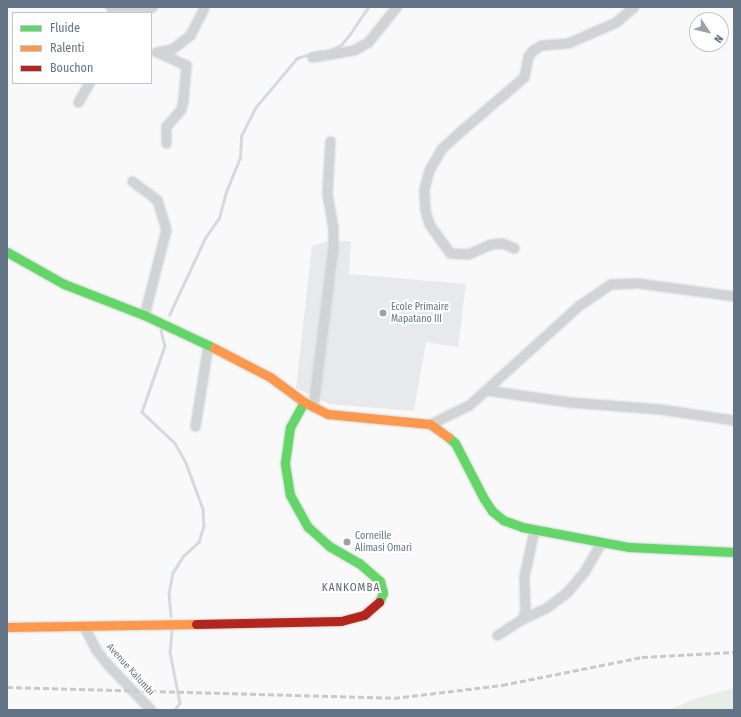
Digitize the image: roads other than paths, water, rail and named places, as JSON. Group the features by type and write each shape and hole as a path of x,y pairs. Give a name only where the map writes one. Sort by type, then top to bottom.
{"street":[{"path":"110,7 127,10 145,10 152,7"},
{"path":"312,57 354,50 368,42 396,7"},
{"path":"514,248 496,244 468,254 450,253 428,224 425,210 424,189 429,170 441,149 524,76 528,56 533,50 540,45 572,41 616,22 633,7"},
{"path":"154,52 172,50 190,35 204,8"},
{"path":"154,52 186,65 183,100 180,109 166,126 166,144"},
{"path":"78,102 88,84"},
{"path":"313,407 333,246 334,228 326,188 330,140"},
{"path":"132,181 157,200 166,229 144,315"},
{"path":"7,252 64,284 144,315 208,345 270,377 304,402 334,416 430,424 440,429 455,443 492,511 503,520 534,530 601,543 651,550 734,552"},
{"path":"430,424 457,412 486,390 578,306 611,284 638,283 734,296"},
{"path":"195,426 208,345"},
{"path":"486,390 569,402 660,408 734,420"},
{"path":"7,627 84,627 341,621 364,616 378,605 384,593 380,581 359,563 329,546 308,527 290,495 285,464 290,427 304,402"},
{"path":"522,619 526,604 524,576 534,530"},
{"path":"497,635 522,619 546,608 567,592 584,572 601,543"},
{"name":"Avenue Kalumbi","path":"84,627 96,650 109,666 151,710"}],"waterway":[{"path":"331,50 341,45 368,7"},
{"path":"169,315 205,238 219,218 226,192 240,158 241,136 255,108 297,58 320,51"},
{"path":"161,330 165,346 142,412 175,443 186,463 203,509 204,526 199,542 183,557 173,573 169,593 171,616"},
{"path":"172,631 170,652 180,703 175,710"}],"railway":[{"path":"7,687 394,698 502,685 642,657 734,652"}],"place":[{"name":"Ecole Primaire Mapatano III","path":"383,313"},
{"name":"Corneille Alimasi Omari","path":"347,542"}],"district":[{"name":"KANKOMBA","path":"351,588"}]}
